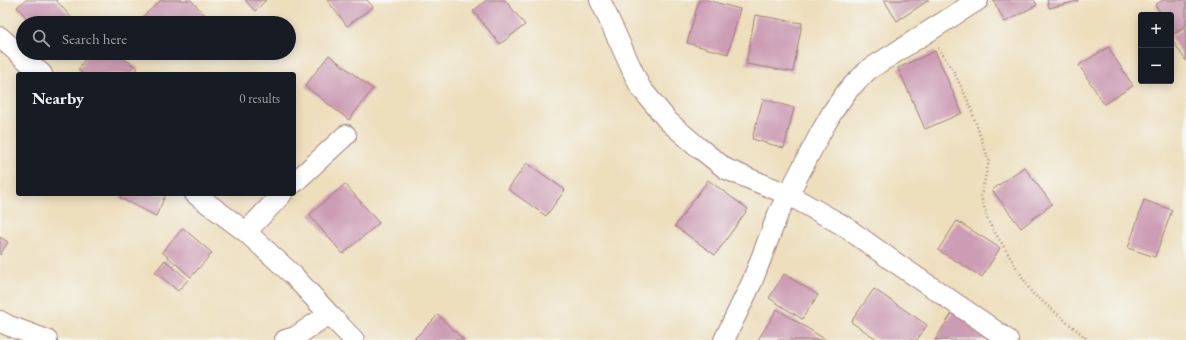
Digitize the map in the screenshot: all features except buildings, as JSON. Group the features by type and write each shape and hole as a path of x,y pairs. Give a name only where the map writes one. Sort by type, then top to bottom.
{"street":[{"path":"600,0 640,87 668,122 698,148 726,169 789,195 844,226 1008,340"},
{"path":"724,340 752,282 778,214 808,155 833,111 848,90 868,70 978,0"},
{"path":"0,38 16,52"},
{"path":"26,60 40,72"},
{"path":"296,181 346,135"},
{"path":"198,196 246,232 292,274 354,340"},
{"path":"246,232 280,196"},
{"path":"285,340 295,337 329,314"},
{"path":"0,321 47,340"}],"path":[{"path":"927,32 954,72 970,103 989,161 981,196 988,221 1032,293 1085,337 1086,340"}]}
